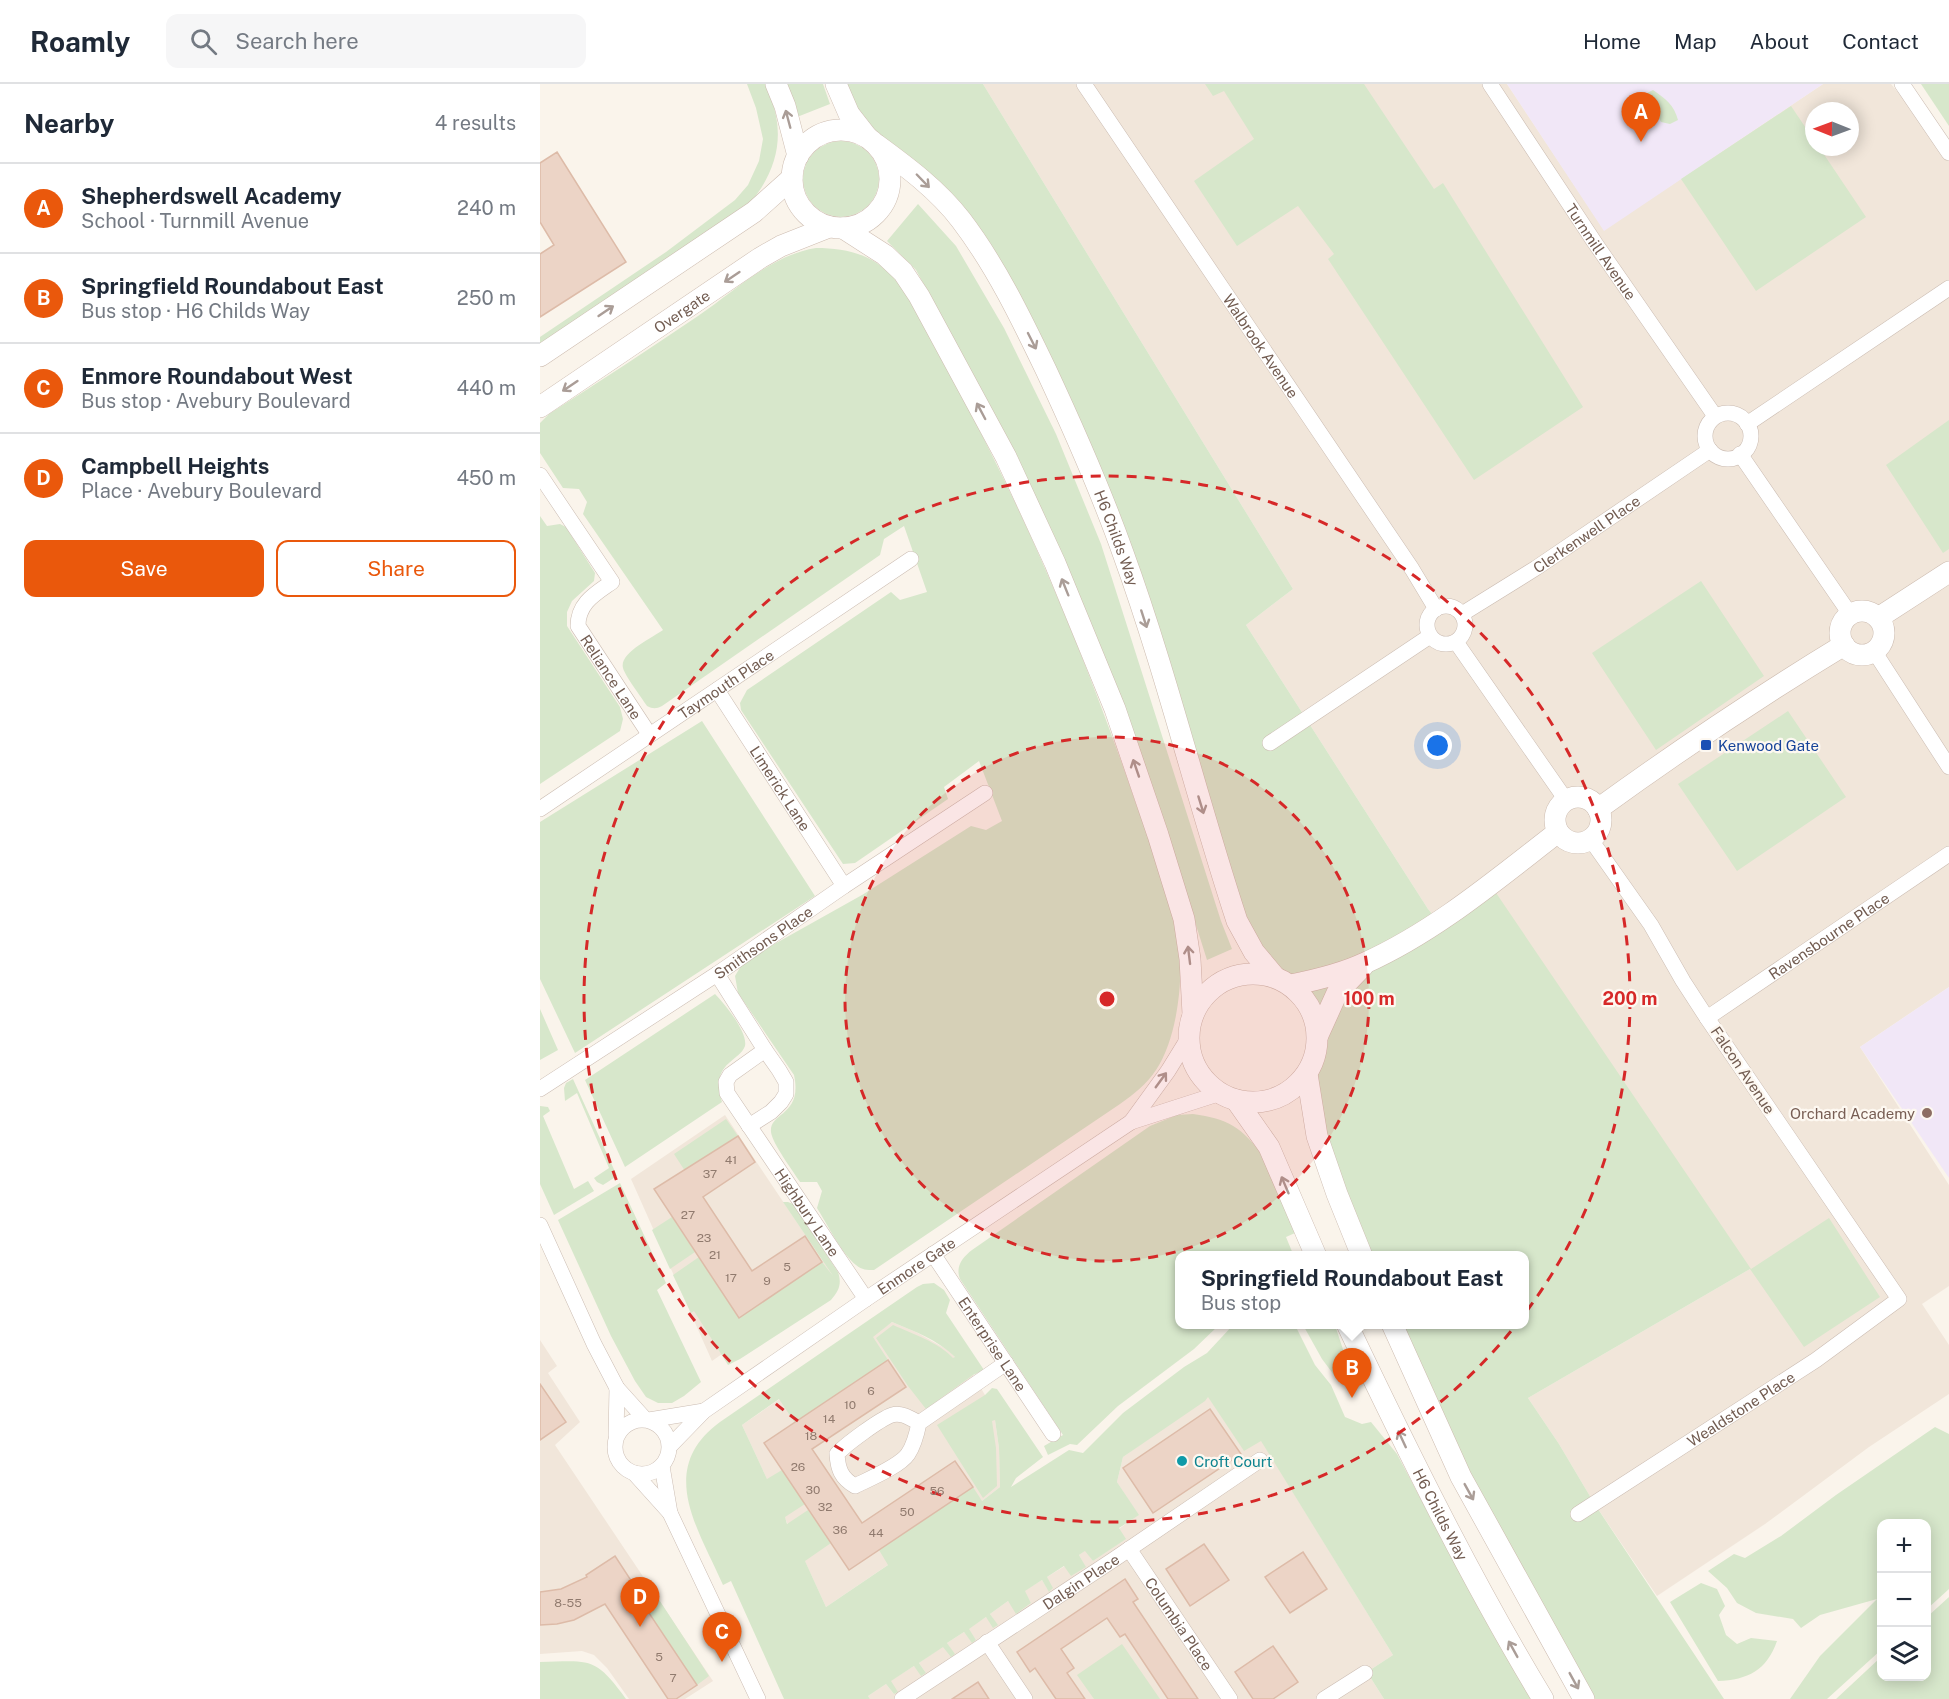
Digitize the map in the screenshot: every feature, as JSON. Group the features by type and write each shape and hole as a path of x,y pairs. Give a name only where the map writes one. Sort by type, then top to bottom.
{"street":[{"path":"776,84 785,105 798,156"},
{"name":"H6 Childs Way","path":"836,84 849,114 872,141 914,171 960,219 1007,293 1066,413 1124,554 1237,921 1254,952 1283,981"},
{"name":"Walbrook Avenue","path":"1084,84 1407,561 1436,609"},
{"name":"Turnmill Avenue","path":"1490,84 1595,243 1715,416"},
{"path":"1902,84 1949,153"},
{"path":"836,227 857,226 869,219 880,210 887,197 890,184 890,170 885,156 872,141 852,131 836,130 821,134 808,143 798,156 792,178 794,191 803,208 817,222 836,227 885,255 903,272 919,296 1006,457 1055,563 1115,709 1181,908 1190,959 1193,1014 1189,1037 1193,1059 1204,1079 1228,1097 1269,1147 1312,1247"},
{"path":"540,356 754,212 792,178"},
{"name":"Overgate","path":"540,407 760,258 781,246 836,227"},
{"path":"1747,424 1949,288"},
{"path":"1737,414 1747,424 1750,441 1740,454 1734,457 1721,457 1710,450 1705,436 1706,428 1715,416 1737,414"},
{"name":"Clerkenwell Place","path":"1462,614 1536,568 1710,450"},
{"path":"1740,454 1850,614"},
{"name":"Reliance Lane","path":"540,475 612,582 581,608 578,626 649,734"},
{"name":"Taymouth Place","path":"540,808 911,559"},
{"path":"1878,618 1949,572"},
{"path":"1448,606 1462,614 1466,626 1456,642 1442,644 1430,636 1428,618 1436,609 1448,606"},
{"path":"1856,611 1868,611 1882,624 1883,639 1874,651 1861,655 1844,645 1840,628 1850,614 1856,611"},
{"path":"1270,742 1430,636"},
{"path":"1456,642 1566,800"},
{"path":"1598,808 1771,689 1844,645"},
{"path":"1874,651 1949,767"},
{"name":"Limerick Lane","path":"717,690 844,886"},
{"name":"Smithsons Place","path":"540,1089 717,974 844,886 985,793"},
{"path":"1580,797 1594,803 1598,808 1601,815 1600,829 1591,840 1584,843 1569,842 1558,832 1555,818 1557,811 1566,800 1580,797"},
{"path":"1193,1014 1204,997 1218,984 1236,975 1255,973 1283,981 1326,977 1364,964 1438,922 1558,832"},
{"name":"Falcon Avenue","path":"1591,840 1651,925 1707,1018 1899,1299"},
{"name":"Ravensbourne Place","path":"1707,1018 1949,854"},
{"path":"1318,1035 1337,993 1364,964"},
{"path":"717,974 786,1082 786,1094 781,1102 771,1112 748,1126"},
{"path":"1228,1097 1256,1102 1276,1098 1293,1088 1307,1074 1316,1055 1318,1035 1314,1015 1304,997 1283,981"},
{"name":"Enmore Gate","path":"1131,1122 1168,1071 1189,1037"},
{"name":"Highbury Lane","path":"765,1050 730,1075 726,1082 727,1093 866,1299"},
{"path":"1307,1074 1317,1136 1360,1251"},
{"name":"Enmore Gate","path":"670,1446 704,1411 735,1389 1131,1122 1228,1097"},
{"path":"540,1225 594,1344 617,1388 647,1419 663,1429 670,1446 662,1466 649,1473 634,1473"},
{"name":"Enterprise Lane","path":"933,1254 1053,1434"},
{"name":"Wealdstone Place","path":"1578,1514 1816,1360 1899,1299"},
{"name":"H6 Childs Way","path":"1349,1329 1410,1457 1463,1558 1543,1699"},
{"path":"1394,1329 1461,1478 1584,1699"},
{"path":"919,1423 904,1415 892,1415 845,1444 837,1454 839,1470 847,1481 855,1486 879,1475 906,1457 912,1448 919,1423 1006,1363"},
{"path":"617,1388 615,1454 619,1462 634,1473 670,1513"},
{"name":"Enmore Gate","path":"647,1419 704,1411"},
{"path":"616,1436 628,1423 636,1419 647,1419"},
{"name":"Dalgin Place","path":"902,1699 1260,1460"},
{"path":"662,1466 670,1513 758,1699"},
{"name":"Columbia Place","path":"1129,1549 1230,1699"},
{"path":"987,1642 1025,1699"},
{"path":"1324,1699 1365,1673"}],"shaded area":[{"path":"983,84 1507,84 1604,230 1823,84 1891,84 1949,154 1949,987 1860,1047 1949,1185 1949,1286 1922,1304 1949,1345 1949,1394 1869,1447 1765,1524 1657,1596 1594,1503 1528,1398 1750,1269 1428,909 1246,625 1293,589"},
{"path":"1507,84 1823,84 1604,231"},
{"name":"Orchard Academy","path":"1949,987 1949,1178 1860,1047"},
{"path":"725,1115 833,1276 712,1361 631,1179"},
{"path":"892,1322 948,1350 973,1375 985,1395 995,1420 999,1448 1000,1487 826,1607 742,1425"},
{"path":"540,1340 557,1366 548,1373 580,1422 555,1445 713,1681 685,1699 629,1699 607,1668 594,1655 582,1651 540,1654"},
{"path":"1208,1396 1244,1450 1261,1440 1393,1655 1367,1672 1384,1699 870,1699 868,1696 886,1684 894,1694 890,1681 914,1666 926,1673 919,1663 943,1646 951,1656 954,1654 947,1643 964,1632 972,1642 976,1640 968,1629 986,1617 997,1625 990,1614 1008,1601 1017,1613 1031,1603 1024,1591 1042,1580 1049,1591 1047,1577 1065,1566 1085,1566 1079,1555 1086,1550 1093,1561 1125,1539 1119,1529 1138,1515 1117,1482 1123,1457"}],"green space":[{"path":"747,84 765,84 772,100 778,130 777,145 769,173 752,201 540,344 540,337 666,252 735,200 748,185 759,161 763,139 756,108"},
{"path":"786,84 823,84 830,104 797,117"},
{"path":"836,84 983,84 1293,589 1246,625 1428,909 1438,921 1490,884 1751,1269 1829,1218 1880,1297 1804,1347 1750,1269 1528,1398 1594,1503 1724,1699 1584,1699 1394,1329 1529,1329 1529,1251 1361,1251 1307,1074 1315,1052 1317,1034 1314,1018 1297,991 1254,952 1124,554 986,257 877,145"},
{"path":"1205,84 1364,84 1434,189 1443,183 1583,407 1474,480 1328,259 1334,254 1298,206 1237,246 1194,181 1254,139 1224,91 1213,96"},
{"path":"1921,84 1949,84 1949,126"},
{"path":"1653,90 1669,103 1678,120 1670,124 1661,122 1653,107 1644,101 1645,94"},
{"path":"1791,106 1805,127 1805,156 1825,156 1866,217 1756,291 1681,179"},
{"path":"841,141 856,144 868,152 876,164 879,179 876,194 868,206 856,214 841,217 826,214 814,206 806,194 803,179 806,164 814,152 826,144"},
{"path":"918,204 956,246 1004,328 1056,434 1101,544 1221,921 1232,949 1207,960 1172,849 972,373 916,270 887,241"},
{"path":"816,248 836,249 864,256 889,273 911,303 972,415 1049,577 1094,688 1163,878 1174,918 1180,959 1180,986 1176,1016 1168,1045 1163,1059 1144,1084 1120,1104 874,1270 860,1268 845,1254 817,1208 822,1191 817,1182 800,1182 772,1137 772,1125 790,1106 794,1098 796,1088 794,1075 738,993 735,976 744,961 862,895 971,826 986,830 1002,821 979,761 944,787 948,799 855,863 843,864 741,710 740,703 747,690 891,592 900,600 927,592 904,526 884,539 880,555 662,706 653,708 647,706 624,672 623,662 631,651 663,630 583,514 587,502 579,489 563,488 540,453 540,423 549,414 698,316 754,275 784,258"},
{"path":"1949,420 1949,549 1943,553 1886,465"},
{"path":"540,516 547,526 560,524 566,527 595,573 594,581 572,601 567,612 567,626 620,707 623,719 620,731 540,784"},
{"path":"1701,581 1764,676 1656,750 1592,653"},
{"path":"1788,711 1846,797 1737,871 1678,784"},
{"path":"702,721 815,896 575,1053 540,979 540,822"},
{"path":"715,994 735,1018 745,1040 742,1051 725,1067 720,1076 719,1091 722,1102 625,1167 585,1080"},
{"path":"540,1009 558,1050 540,1060"},
{"path":"573,1079 617,1176 603,1185 594,1178 609,1168 577,1093 565,1101 564,1088 566,1083"},
{"path":"540,1106 548,1107 550,1111 543,1116 574,1189 588,1181 594,1191 554,1215 540,1184"},
{"path":"1193,1114 1216,1119 1233,1126 1248,1138 1263,1156 1295,1233 1286,1237 1292,1251 1175,1251 1175,1329 1215,1329 1194,1349 1118,1406 1077,1445 1070,1444 1048,1455 1044,1446 1063,1435 960,1279 958,1270 961,1262 972,1250 1150,1126 1177,1115"},
{"path":"726,1119 738,1136 685,1171 674,1154"},
{"path":"620,1183 666,1283 657,1290 701,1382 672,1403 658,1403 646,1397 635,1381 611,1336 558,1220"},
{"path":"783,1202 793,1204 838,1272 839,1287 831,1300 728,1365 694,1311 691,1313 673,1275 699,1257 739,1318 822,1262 833,1276"},
{"path":"672,1217 695,1252 670,1269 652,1230"},
{"path":"934,1283 944,1290 950,1300 946,1313 984,1370 973,1375 926,1409 876,1338 893,1325 933,1343 953,1358 955,1357 933,1341 892,1322 873,1337 888,1360 795,1423 779,1399 742,1425 767,1479 782,1470 805,1504 785,1517 787,1524 808,1510 831,1543 805,1561 826,1607 888,1565 879,1550 973,1487 982,1501 1000,1487 999,1448 995,1420 992,1421 996,1448 997,1486 983,1498 937,1425 985,1395 992,1388 997,1389 1043,1457 1016,1478 1011,1487 1069,1450 1083,1453 1123,1413 1184,1367 1207,1353 1229,1329 1297,1329 1315,1365 1331,1385 1345,1417 1362,1424 1371,1422 1397,1454 1456,1566 1531,1699 1384,1699 1367,1672 1393,1655 1261,1441 1244,1451 1208,1397 1123,1457 1117,1482 1139,1515 1119,1528 1126,1539 1093,1561 1085,1551 1079,1555 1086,1567 1071,1576 1064,1566 1047,1577 1053,1588 1049,1592 1042,1580 1025,1591 1031,1603 1016,1614 1008,1601 990,1614 998,1625 993,1628 986,1617 969,1629 976,1640 972,1643 964,1632 947,1643 955,1654 951,1657 943,1647 919,1663 926,1673 921,1676 914,1666 891,1681 898,1692 894,1694 886,1684 868,1696 870,1699 784,1699 731,1581 723,1585 694,1521 688,1500 686,1479 690,1459 701,1440 720,1422 923,1284"},
{"path":"1305,1329 1336,1329 1351,1374 1337,1379 1322,1359"},
{"path":"1935,1427 1949,1434 1949,1589 1931,1605 1931,1519 1877,1519 1877,1599 1820,1615 1801,1628 1793,1619 1756,1613 1737,1603 1727,1588 1708,1571 1734,1554 1745,1558 1781,1536"},
{"path":"1701,1583 1717,1589 1725,1606 1719,1615 1726,1635 1737,1644 1751,1638 1777,1641 1768,1659 1755,1672 1747,1676 1718,1681 1670,1602"},
{"path":"654,1592 709,1676 697,1685 641,1601"},
{"path":"1949,1597 1949,1699 1836,1699 1877,1661 1877,1681 1931,1681 1931,1613"},
{"path":"1877,1599 1877,1654 1827,1699 1790,1699 1820,1656"},
{"path":"1122,1644 1160,1699 1094,1699 1077,1675"},
{"path":"570,1661 590,1664 607,1675 626,1699 540,1699 540,1662"}],"building":[{"path":"557,152 626,262 540,317 540,254 554,245 540,222 540,163"},
{"path":"738,1136 755,1162 703,1197 752,1271 805,1236 822,1262 739,1318 654,1189"},
{"path":"888,1360 906,1387 812,1449 862,1523 955,1461 973,1487 849,1570 764,1443"},
{"path":"540,1384 566,1422 540,1440"},
{"name":"Croft Court","path":"1210,1409 1241,1454 1153,1513 1123,1468"},
{"path":"1204,1544 1229,1580 1190,1606 1166,1569"},
{"path":"1303,1552 1327,1589 1290,1613 1265,1577"},
{"path":"615,1556 634,1585 631,1586 697,1685 676,1699 668,1699 605,1604 574,1620 540,1625 540,1592 561,1589 587,1577 586,1575"},
{"path":"1125,1579 1138,1599 1133,1602 1198,1699 1168,1699 1125,1634 1120,1637 1107,1618 1061,1649 1074,1668 1067,1673 1085,1699 1056,1699 1035,1668 1030,1672 1017,1652"},
{"path":"1273,1646 1298,1682 1273,1699 1253,1699 1235,1672"},
{"path":"978,1682 989,1699 952,1699"}],"place":[{"name":"Shepherdswell Academy","path":"1641,142"},
{"name":"Kenwood Gate","path":"1706,745"},
{"name":"Orchard Academy","path":"1927,1113"},
{"name":"Springfield Roundabout East","path":"1352,1398"},
{"name":"Croft Court","path":"1182,1461"},
{"name":"Campbell Heights","path":"640,1627"},
{"name":"Enmore Roundabout West","path":"722,1662"}]}
